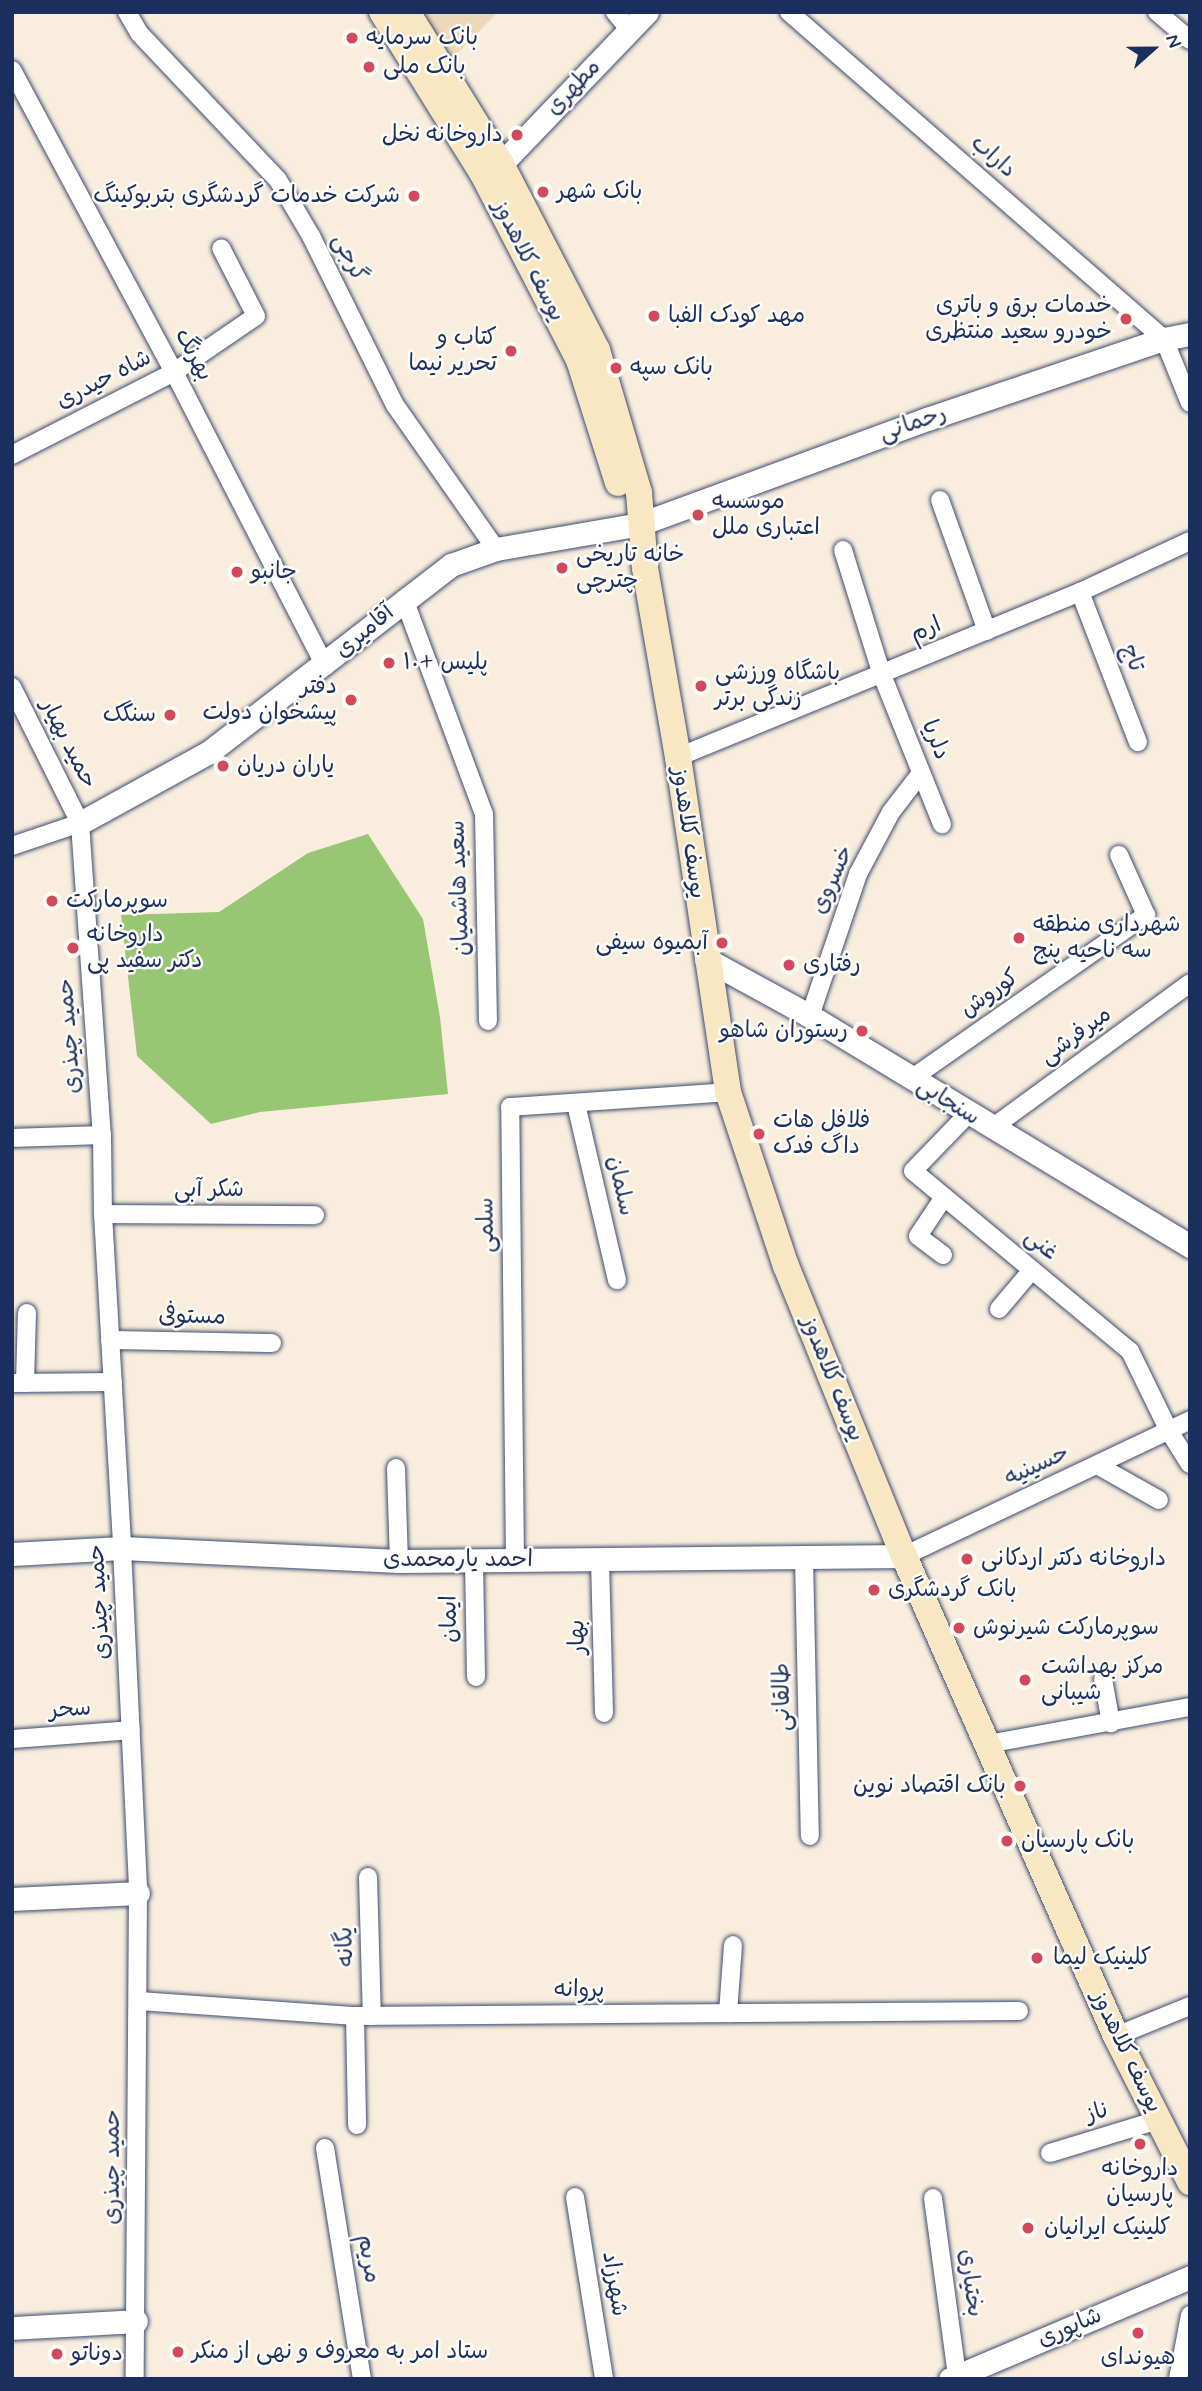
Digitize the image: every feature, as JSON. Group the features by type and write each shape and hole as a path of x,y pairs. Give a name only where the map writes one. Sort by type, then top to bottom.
{"main road":[{"name":"یوسف کلاهدوز","path":"382,12 483,174 579,360 622,497 640,524"},
{"name":"یوسف کلاهدوز","path":"407,12 501,164 597,350 639,493 640,524 728,1092 786,1266 904,1556 1116,2036 1190,2182"}],"street":[{"name":"گرجی","path":"127,12 139,33 278,180 312,236 395,405 496,549"},
{"name":"مطهری","path":"501,164 622,21 647,12"},
{"name":"داراب","path":"789,12 1164,339"},
{"path":"1157,12 1190,40"},
{"name":"بهرنگ","path":"12,70 174,372 325,666"},
{"name":"شاه حیدری","path":"12,455 174,372 256,316 221,248"},
{"name":"رحمانی","path":"640,524 927,419 1164,339 1190,334"},
{"path":"1164,339 1190,403"},
{"path":"940,500 987,631"},
{"name":"آقامیری","path":"80,823 209,751 325,666 404,599 452,565 496,549 640,524"},
{"name":"ارم","path":"678,757 1080,592 1190,541"},
{"name":"دلریا","path":"843,551 882,675 942,824"},
{"name":"تاج","path":"1080,592 1138,743"},
{"name":"سعید هاشمیان","path":"404,599 484,814 488,1021"},
{"name":"حمید بهیار","path":"12,687 80,823"},
{"name":"خسروی","path":"810,1016 858,874 891,812 921,773"},
{"path":"12,846 80,823"},
{"name":"حمید چیذری","path":"80,823 102,1135 103,1214 138,1893 135,2379"},
{"name":"کوروش","path":"911,1079 1146,915 1119,855"},
{"name":"سنجابی","path":"706,959 810,1016 1190,1246"},
{"name":"میرفرشی","path":"992,1128 1190,983"},
{"name":"سلمی","path":"515,1561 510,1107 728,1092"},
{"name":"سلمان","path":"576,1104 617,1280"},
{"name":"غنی","path":"968,1114 913,1171 1130,1351 1169,1431 1190,1464"},
{"path":"12,1138 102,1135"},
{"path":"943,1255 918,1236 944,1197"},
{"name":"شکر آبی","path":"103,1214 315,1215"},
{"path":"999,1309 1032,1270"},
{"path":"27,1312 18,1383 113,1382"},
{"name":"مستوفی","path":"110,1340 272,1343"},
{"name":"حسینیه","path":"904,1556 1190,1420"},
{"path":"1097,1465 1159,1500"},
{"path":"396,1468 399,1561"},
{"name":"احمد یارمحمدی","path":"12,1554 122,1548 399,1561 904,1556"},
{"name":"طالقانی","path":"804,1558 810,1836"},
{"name":"بهار","path":"600,1560 604,1713"},
{"name":"ایمان","path":"474,1561 476,1677"},
{"path":"1103,1679 1111,1723"},
{"path":"988,1744 1190,1707"},
{"name":"سحر","path":"12,1739 131,1730"},
{"name":"یگانه","path":"364,2016 368,1877"},
{"path":"12,1899 138,1893"},
{"path":"728,2013 733,1945"},
{"name":"پروانه","path":"139,2001 364,2016 1019,2011"},
{"path":"1116,2036 1190,2006"},
{"path":"357,2125 364,2016"},
{"name":"ناز","path":"1050,2153 1158,2120"},
{"name":"مریم","path":"326,2148 362,2379"},
{"name":"شهرزاد","path":"575,2197 604,2379"},
{"name":"بختیاری","path":"933,2198 954,2377"},
{"name":"شاپوری","path":"954,2377 1190,2277"},
{"path":"1178,2379 1190,2315"},
{"path":"12,2328 136,2321"}],"shaded area":[{"path":"415,12 498,12 447,64"}],"green space":[{"path":"368,834 423,919 440,1017 448,1094 260,1112 211,1124 137,1056 121,915 219,912 308,853"}],"place":[{"name":"بانک سرمایه","path":"352,38"},
{"name":"بانک ملی","path":"369,67"},
{"name":"داروخانه نخل","path":"517,135"},
{"name":"بانک شهر","path":"543,192"},
{"name":"شرکت خدمات گردشگری بتربوکینگ","path":"414,196"},
{"name":"مهد کودک الفبا","path":"654,316"},
{"name":"خدمات برق و باتری خودرو سعید منتظری","path":"1126,319"},
{"name":"کتاب و تحریر نیما","path":"511,351"},
{"name":"بانک سپه","path":"616,368"},
{"name":"موسسه اعتباری ملل","path":"698,515"},
{"name":"خانه تاریخی چترچی","path":"562,568"},
{"name":"جانبو","path":"237,572"},
{"name":"پلیس +۱۰","path":"389,663"},
{"name":"باشگاه ورزشی زندگی برتر","path":"701,686"},
{"name":"دفتر پیشخوان دولت","path":"351,700"},
{"name":"سنگک","path":"170,715"},
{"name":"یاران دریان","path":"223,766"},
{"name":"سوپرمارکت","path":"52,901"},
{"name":"شهرداری منطقه سه ناحیه پنج","path":"1019,938"},
{"name":"آبمیوه سیفی","path":"722,943"},
{"name":"داروخانه دکتر سفید پی","path":"73,948"},
{"name":"رفتاری","path":"789,965"},
{"name":"رستوران شاهو","path":"862,1031"},
{"name":"فلافل هات داگ فدک","path":"759,1134"},
{"name":"داروخانه دکتر اردکانی","path":"967,1559"},
{"name":"بانک گردشگری","path":"874,1590"},
{"name":"سوپرمارکت شیرنوش","path":"959,1628"},
{"name":"مرکز بهداشت شیبانی","path":"1025,1680"},
{"name":"بانک اقتصاد نوین","path":"1020,1786"},
{"name":"بانک پارسیان","path":"1007,1841"},
{"name":"کلینیک لیما","path":"1037,1958"},
{"name":"داروخانه پارسیان","path":"1140,2144"},
{"name":"کلینیک ایرانیان","path":"1028,2228"},
{"name":"هیوندای","path":"1138,2333"},
{"name":"ستاد امر به معروف و نهی از منکر","path":"178,2352"},
{"name":"دوناتو","path":"57,2354"}]}
